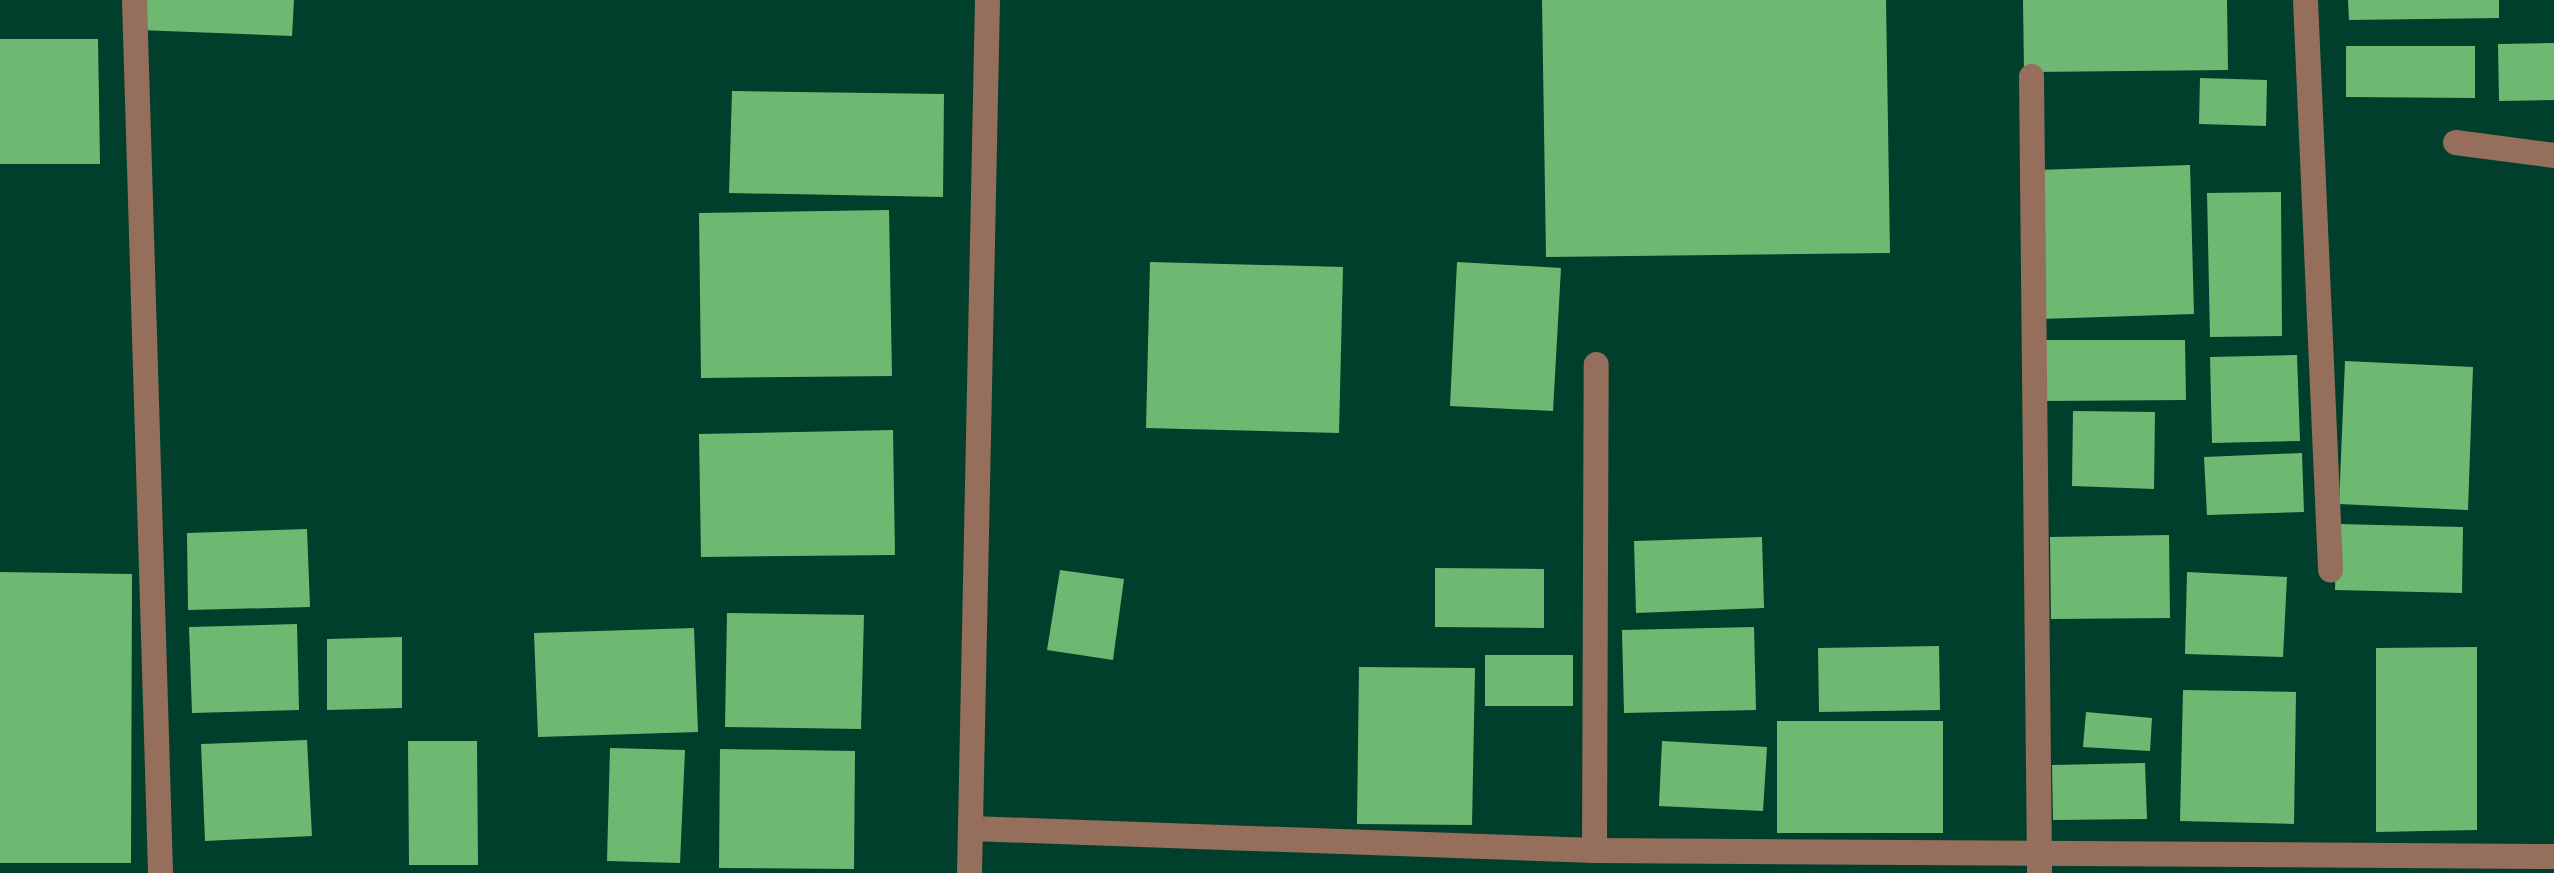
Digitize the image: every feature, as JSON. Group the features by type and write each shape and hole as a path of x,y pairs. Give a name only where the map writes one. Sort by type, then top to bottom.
{"street":[{"path":"134,0 160,873"},
{"path":"970,873 987,0"},
{"path":"2305,0 2330,569"},
{"path":"2031,76 2040,862"},
{"path":"2455,142 2554,155"},
{"path":"1594,850 1596,364"},
{"path":"970,828 2040,862 2554,856"}],"building":[{"path":"140,0 294,0 292,36 139,30"},
{"path":"1542,0 1886,0 1890,253 1546,257"},
{"path":"2023,0 2227,0 2228,70 2024,72"},
{"path":"2348,0 2499,0 2499,18 2349,20"},
{"path":"0,39 98,39 100,164 0,164"},
{"path":"2554,43 2554,100 2499,101 2498,44"},
{"path":"2346,46 2475,46 2475,98 2346,97"},
{"path":"2200,78 2267,80 2266,126 2199,124"},
{"path":"732,91 944,94 943,197 729,193"},
{"path":"2190,165 2194,314 2041,319 2037,170"},
{"path":"2281,192 2282,336 2210,337 2207,193"},
{"path":"889,210 892,376 701,378 699,213"},
{"path":"1150,262 1343,267 1339,433 1146,428"},
{"path":"1457,262 1561,268 1553,411 1450,406"},
{"path":"2044,340 2185,340 2186,400 2044,401"},
{"path":"2297,355 2300,441 2212,443 2210,357"},
{"path":"2345,361 2473,367 2468,510 2339,504"},
{"path":"2073,411 2155,412 2154,489 2072,486"},
{"path":"893,430 895,555 701,557 699,434"},
{"path":"2302,453 2304,512 2207,515 2204,457"},
{"path":"2337,524 2463,527 2462,593 2335,590"},
{"path":"307,529 310,607 188,610 187,533"},
{"path":"2169,535 2170,618 2051,619 2050,537"},
{"path":"1762,537 1764,608 1636,613 1634,541"},
{"path":"1435,568 1544,569 1544,628 1435,627"},
{"path":"1060,570 1124,579 1113,660 1047,650"},
{"path":"0,572 132,574 131,863 0,863"},
{"path":"2187,572 2287,577 2283,657 2185,654"},
{"path":"727,613 864,615 861,729 725,727"},
{"path":"297,624 299,710 192,713 189,627"},
{"path":"1754,627 1756,710 1624,713 1622,630"},
{"path":"694,628 698,732 538,737 534,633"},
{"path":"402,637 402,708 327,710 327,639"},
{"path":"1939,646 1940,710 1819,712 1818,648"},
{"path":"2477,647 2477,830 2376,832 2376,648"},
{"path":"1485,655 1573,655 1573,706 1485,706"},
{"path":"1359,667 1475,668 1472,825 1357,824"},
{"path":"2183,690 2296,692 2294,824 2180,821"},
{"path":"2086,712 2152,718 2150,751 2083,747"},
{"path":"1777,721 1943,721 1943,833 1777,833"},
{"path":"307,740 312,836 205,841 201,744"},
{"path":"408,741 477,741 478,865 409,865"},
{"path":"1662,741 1767,747 1763,811 1659,806"},
{"path":"610,748 685,750 680,863 607,861"},
{"path":"720,749 855,751 854,869 719,868"},
{"path":"2145,763 2147,819 2053,820 2052,765"}]}
